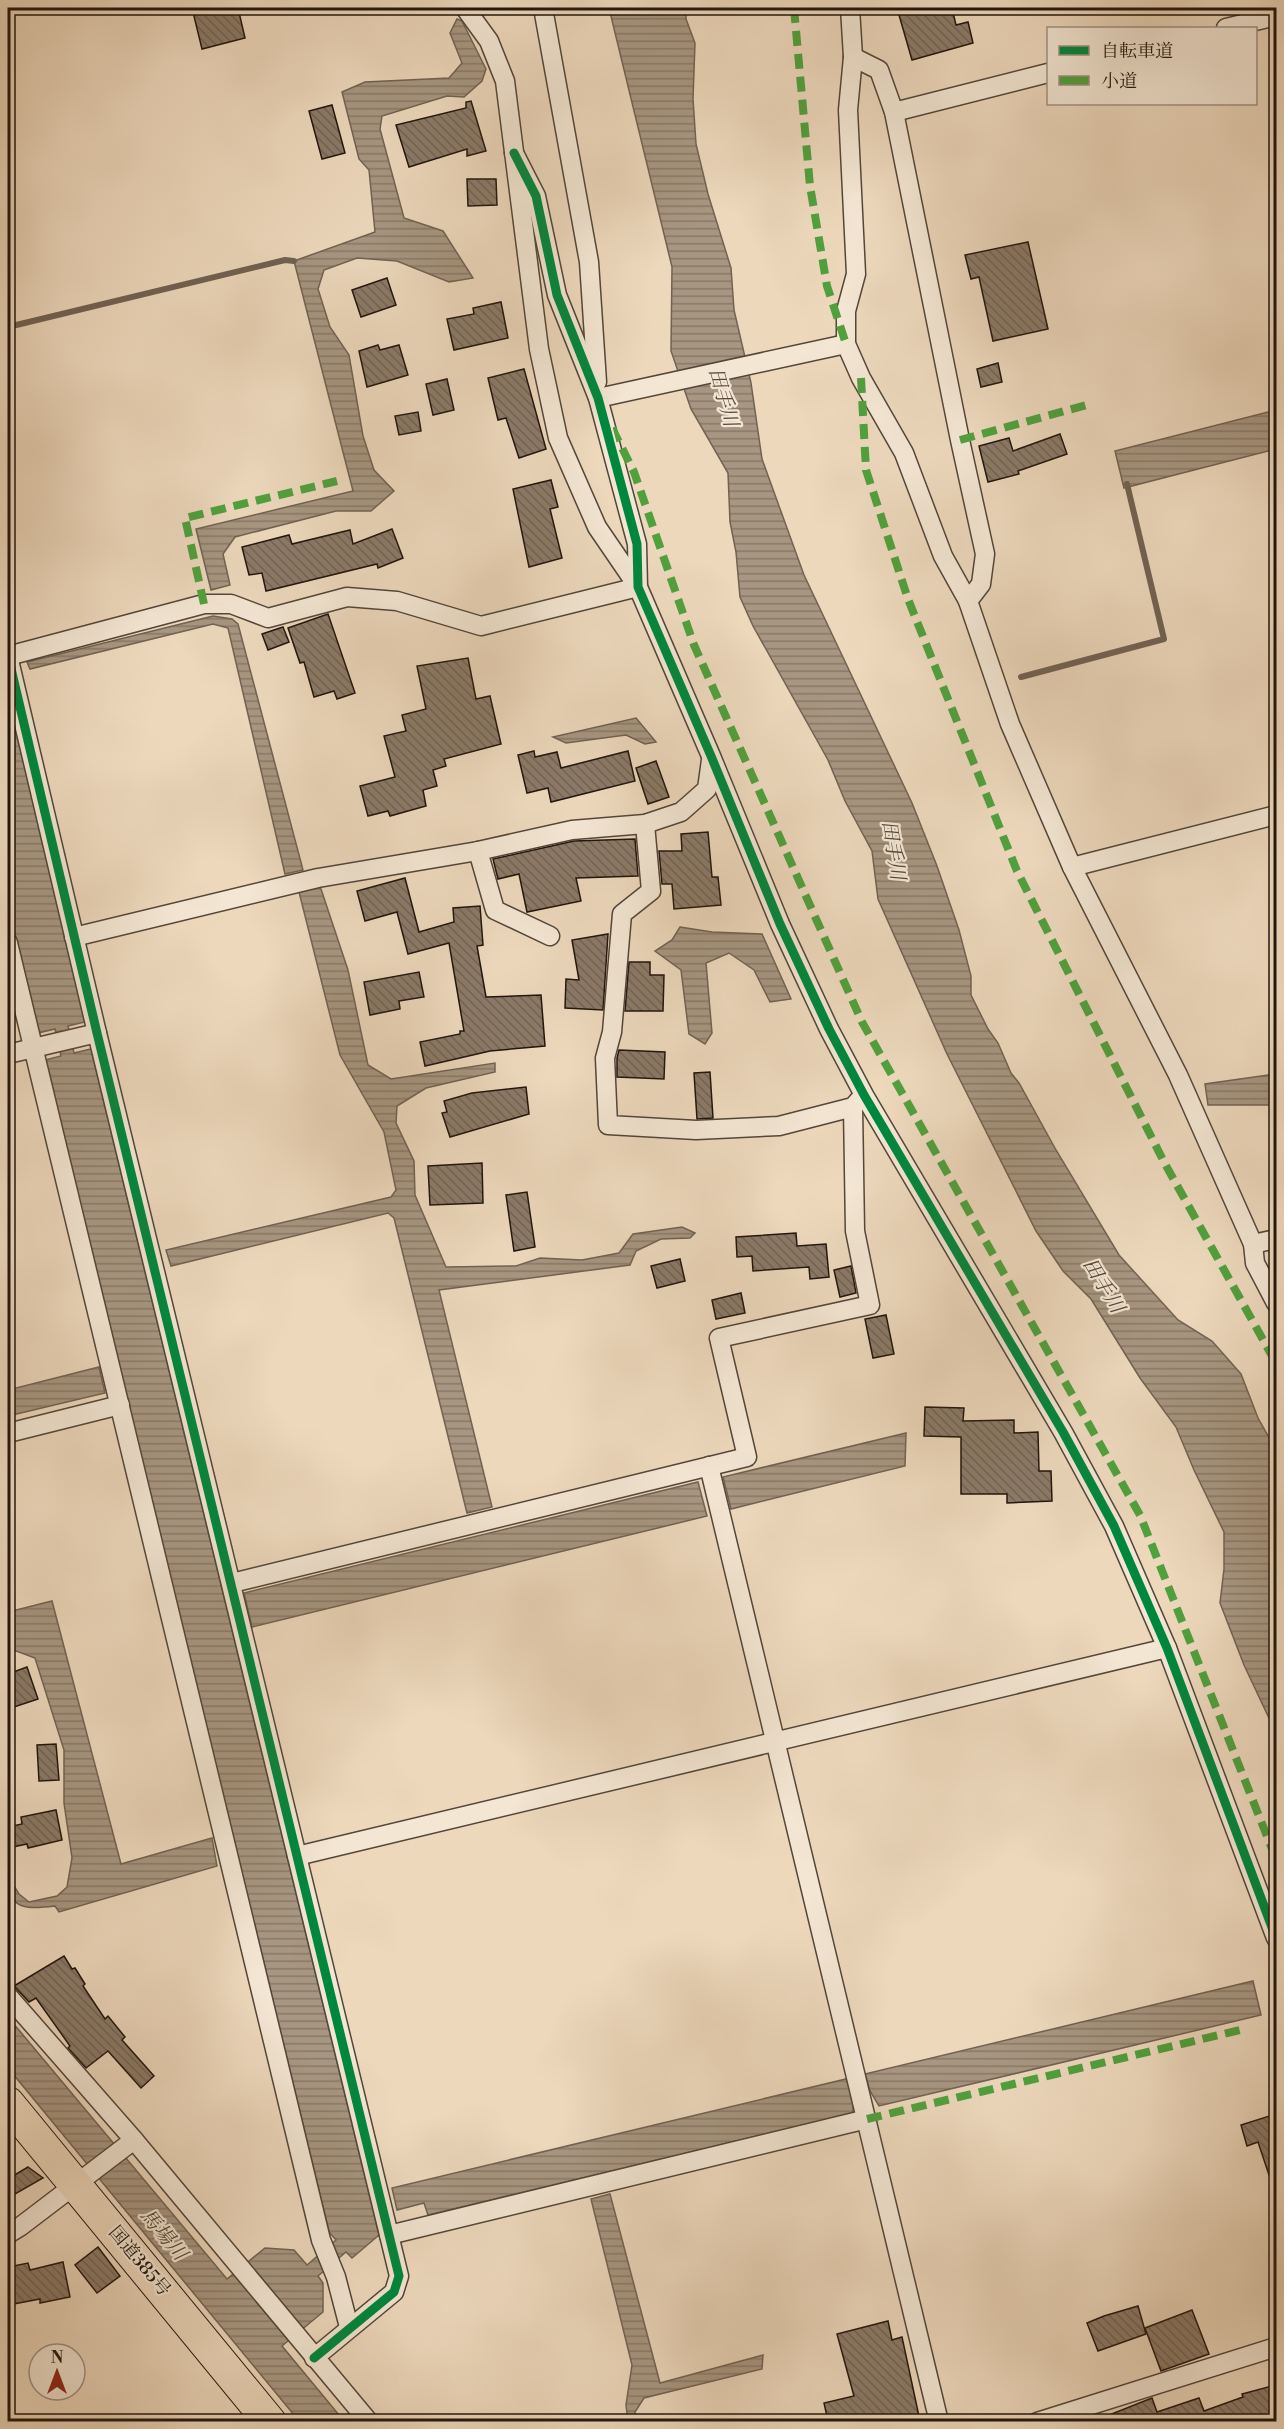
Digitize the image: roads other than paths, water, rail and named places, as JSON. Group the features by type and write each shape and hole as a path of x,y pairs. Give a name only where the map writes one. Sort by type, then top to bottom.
{"highway":[{"name":"国道385号","path":"8,2103 82,2180 270,2421"}],"street":[{"path":"465,8 489,41 505,81 539,349 558,438 597,528 638,588 711,756 780,924 829,1029 858,1101 1063,1432 1114,1526 1167,1648 1276,1938"},
{"path":"543,8 589,262 598,398"},
{"path":"850,8 853,57 848,110 856,274 846,312 846,344 861,378 904,453 943,556 968,601 1010,724 1072,867 1182,1084 1253,1244 1255,1263 1276,1303"},
{"path":"1230,27 1276,16"},
{"path":"853,57 879,70 894,112 960,440 986,554 981,584 968,601"},
{"path":"894,112 1047,73"},
{"path":"514,153 536,196 557,295 598,398 638,544 638,588"},
{"path":"598,398 846,344"},
{"path":"314,2358 394,2292 399,2276 97,1033 8,656 204,604 231,604 268,618 347,597 397,601 481,626 638,588"},
{"path":"74,937 318,878 478,851 572,830 645,824 681,812 707,789 711,756"},
{"path":"1072,867 1276,814"},
{"path":"645,824 651,891 622,914 612,1032 605,1058 608,1125 696,1130 778,1126 858,1101"},
{"path":"478,851 495,910 550,936"},
{"path":"8,944 324,2247 333,2269 349,2327"},
{"path":"8,1054 97,1033"},
{"path":"232,1583 747,1457 719,1338 870,1305 855,1230 858,1101"},
{"path":"1253,1244 1276,1239"},
{"path":"8,1433 120,1404"},
{"path":"710,1466 939,2421"},
{"path":"297,1856 1167,1648"},
{"path":"8,1996 130,2143 369,2421"},
{"path":"389,2235 867,2119"},
{"path":"8,2234 130,2143"},
{"path":"1037,2421 1276,2347"}],"water":[{"name":"田手川","path":"609,8 686,8 686,19 695,43 693,99 696,144 708,194 731,268 734,310 751,383 762,459 804,575 912,803 937,866 959,930 971,976 971,995 988,1029 998,1043 1011,1073 1119,1255 1178,1320 1212,1341 1241,1374 1258,1418 1276,1450 1276,1733 1244,1665 1220,1603 1224,1569 1224,1532 1176,1427 1140,1378 1091,1299 1063,1271 1036,1231 947,1054 878,899 872,851 845,801 828,760 753,626 740,597 736,552 730,522 728,473 691,409 671,351 672,267"},
{"path":"457,19 462,21 486,69 482,81 464,97 447,96 382,116 380,129 404,218 443,231 473,278 449,282 397,261 357,258 324,270 318,289 330,327 349,355 363,436 374,470 394,491 371,511 336,511 235,537 223,554 230,585 211,590 196,529 353,491 294,261 375,232 369,170 359,159 342,92 365,82 449,78 462,63 450,33"},
{"path":"1276,410 1276,449 1124,488 1115,451"},
{"path":"213,616 232,619 238,624 303,870 285,874 228,628 213,624 30,669 27,662"},
{"name":"馬場川","path":"8,696 85,1022 68,1026 74,1053 91,1049 379,2235 352,2258 346,2252 318,2276 323,2283 323,2312 282,2346 344,2421 299,2421 8,2068 8,2017 227,2279 265,2248 294,2250 307,2265 336,2240 329,2232 45,1060 61,1056 55,1029 38,1033 8,903"},
{"path":"636,718 656,742 645,744 626,735 566,743 553,737"},
{"path":"320,886 348,970 368,1065 391,1079 495,1063 495,1072 426,1088 397,1106 396,1123 414,1161 415,1195 446,1267 516,1266 540,1258 582,1260 619,1253 633,1234 682,1227 695,1233 690,1238 661,1239 636,1251 630,1265 439,1290 492,1507 467,1513 394,1218 388,1213 171,1266 166,1250 391,1197 396,1190 384,1132 340,1055 299,892"},
{"path":"680,927 712,932 762,934 791,999 770,1002 754,970 729,953 706,963 712,1033 705,1044 689,1034 681,970 655,951 672,940"},
{"path":"1276,1074 1276,1105 1208,1105 1205,1084"},
{"path":"99,1367 105,1393 8,1416 8,1390"},
{"path":"906,1433 905,1466 731,1509 723,1477"},
{"path":"698,1482 707,1516 252,1627 244,1593"},
{"path":"52,1601 121,1864 212,1838 217,1866 59,1912 55,1906 36,1908 21,1905 11,1896 8,1876 19,1894 29,1902 57,1896 67,1887 72,1858 64,1803 64,1750 35,1658 8,1648 8,1612"},
{"path":"1253,1981 1261,2015 879,2106 870,2091 865,2074"},
{"path":"850,2078 853,2113 428,2215 424,2203 397,2210 392,2188"},
{"path":"610,2194 660,2383 763,2355 762,2369 644,2398 635,2412 636,2421 628,2421 626,2405 632,2365 591,2199"}],"waterway":[{"path":"8,327 285,260 294,261"},
{"path":"1021,677 1164,639 1127,484"}]}
